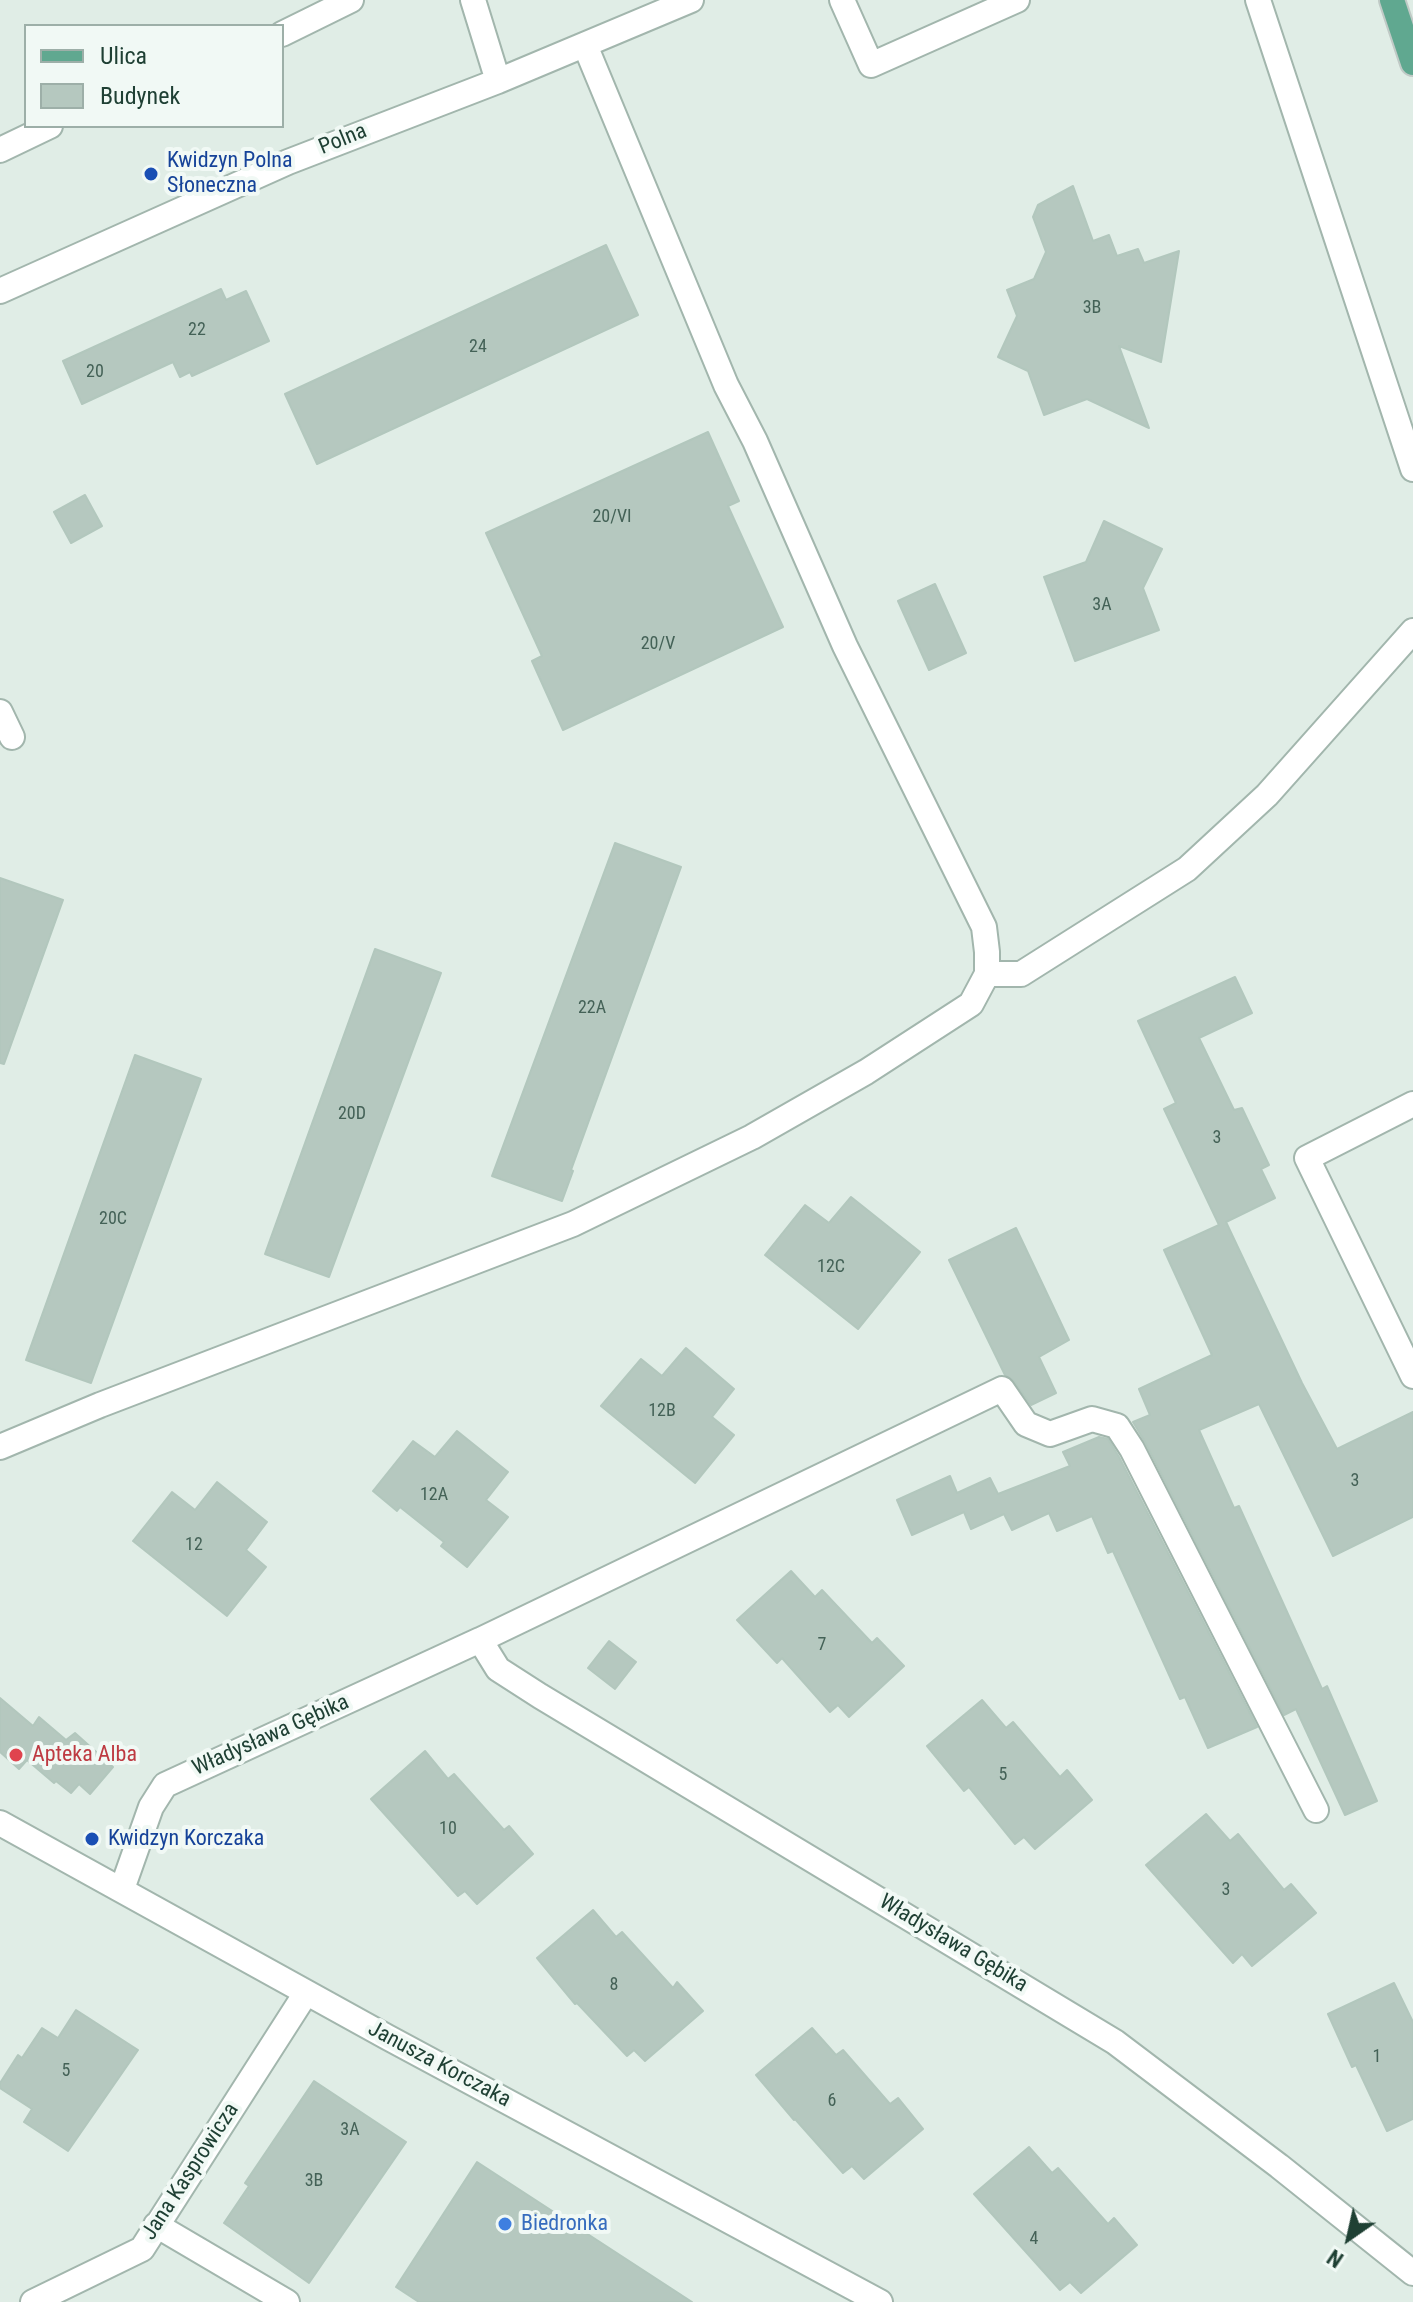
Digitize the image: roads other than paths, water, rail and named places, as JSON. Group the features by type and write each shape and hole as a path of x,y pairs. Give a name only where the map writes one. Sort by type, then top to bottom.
{"main road":[{"path":"1392,0 1413,63"}],"street":[{"path":"284,33 351,0"},
{"path":"473,0 498,81"},
{"name":"Polna","path":"0,291 288,162 498,81 691,0"},
{"path":"842,0 871,65 1017,0"},
{"path":"1258,0 1413,469"},
{"path":"0,1447 88,1410 573,1224 752,1137 934,1030 971,1004 987,974 984,927 845,646 755,441 726,385 585,45"},
{"path":"0,150 46,128"},
{"path":"987,974 1021,974 1187,869 1267,795 1413,631"},
{"path":"0,712 12,737"},
{"path":"1413,1104 1307,1158 1413,1376"},
{"name":"Władysława Gębika","path":"122,1889 151,1807 165,1785 480,1640 1002,1389 1026,1424 1050,1434 1092,1419 1117,1426 1140,1463 1316,1810"},
{"name":"Władysława Gębika","path":"480,1640 498,1669 519,1683 1115,2042 1279,2166 1413,2273"},
{"name":"Janusza Korczaka","path":"0,1823 306,1993 880,2302"},
{"name":"Jana Kasprowicza","path":"33,2302 142,2249 306,1993"},
{"path":"156,2225 287,2302"}],"place":[{"name":"Kwidzyn Polna Słoneczna","path":"151,174"},
{"name":"Apteka Alba","path":"16,1755"},
{"name":"Kwidzyn Korczaka","path":"92,1839"},
{"name":"Biedronka","path":"505,2224"}]}
